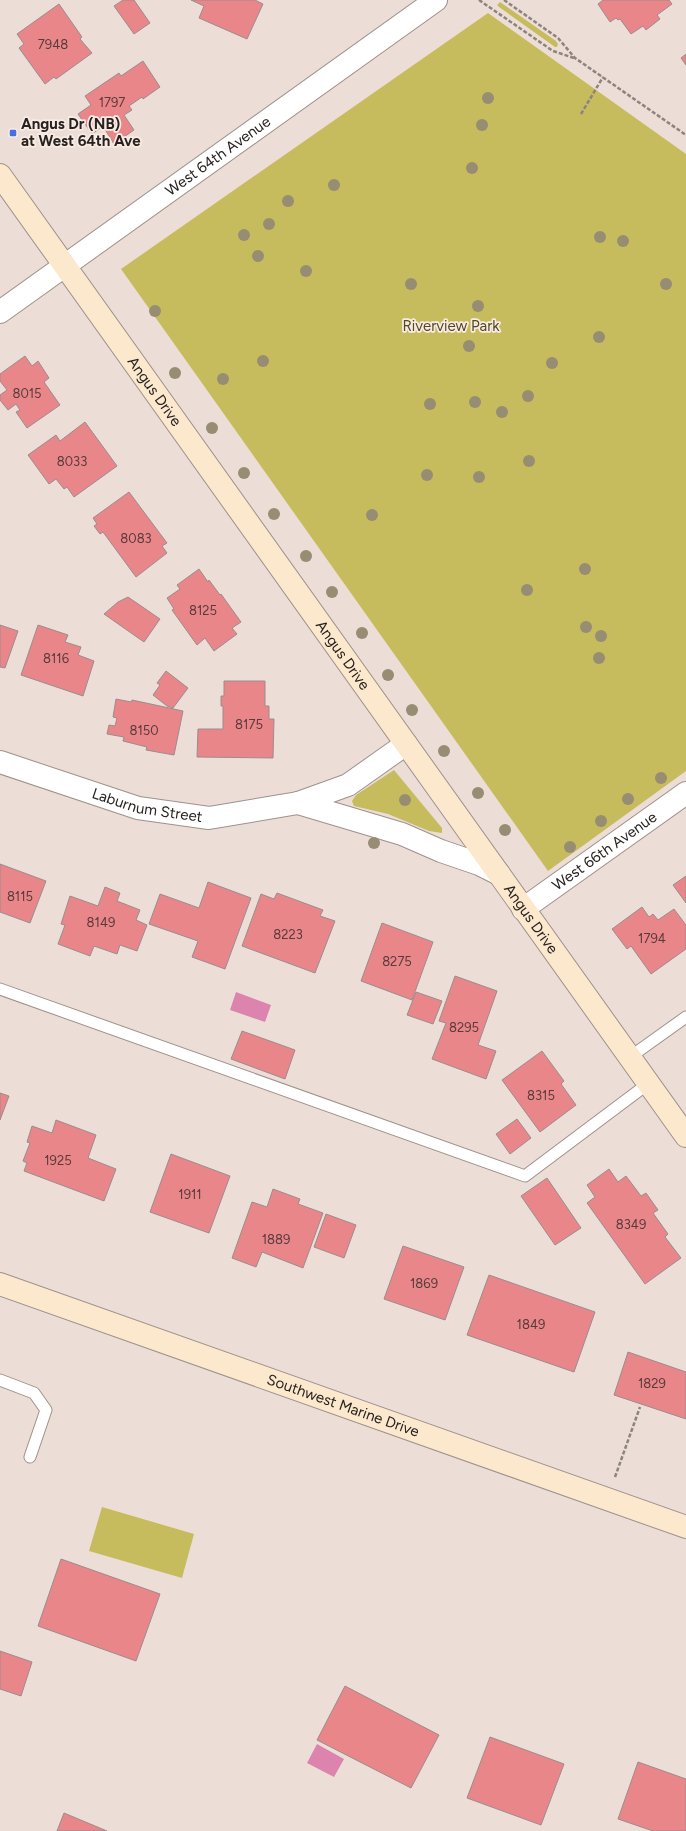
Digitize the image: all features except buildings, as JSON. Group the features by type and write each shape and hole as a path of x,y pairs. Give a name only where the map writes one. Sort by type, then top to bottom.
{"street":[{"name":"West 64th Avenue","path":"0,312 436,0"},
{"name":"Angus Drive","path":"0,175 686,1136"},
{"name":"Laburnum Street","path":"0,762 138,808 209,818 298,803 348,785 406,744"},
{"name":"West 66th Avenue","path":"523,909 686,793"},
{"name":"Laburnum Street","path":"298,803 402,834 440,851 479,864 499,874"},
{"name":"Southwest Marine Drive","path":"0,1284 686,1527"}],"lane":[{"path":"0,989 525,1176 649,1083"},
{"path":"630,1057 686,1017"},
{"path":"0,1380 34,1393 46,1410 30,1457"}],"path":[{"path":"479,0 553,51 575,58"},
{"path":"504,0 558,38 575,58 686,135"},
{"path":"581,114 603,78"},
{"path":"607,1500 640,1407"}],"green space":[{"path":"500,2 556,41 558,44 557,47 499,7 497,5"},
{"name":"Riverview Park","path":"488,13 686,154 686,771 548,871 121,269"},
{"path":"394,770 442,828 442,833 429,831 388,814 354,806 352,801 356,795"},
{"path":"102,1507 194,1534 182,1578 89,1551"}],"shaded area":[{"path":"236,992 271,1005 265,1022 230,1010"},
{"path":"317,1744 344,1759 334,1777 307,1763"}],"place":[{"name":"Angus Dr (NB) at West 64th Ave","path":"13,133"}]}
